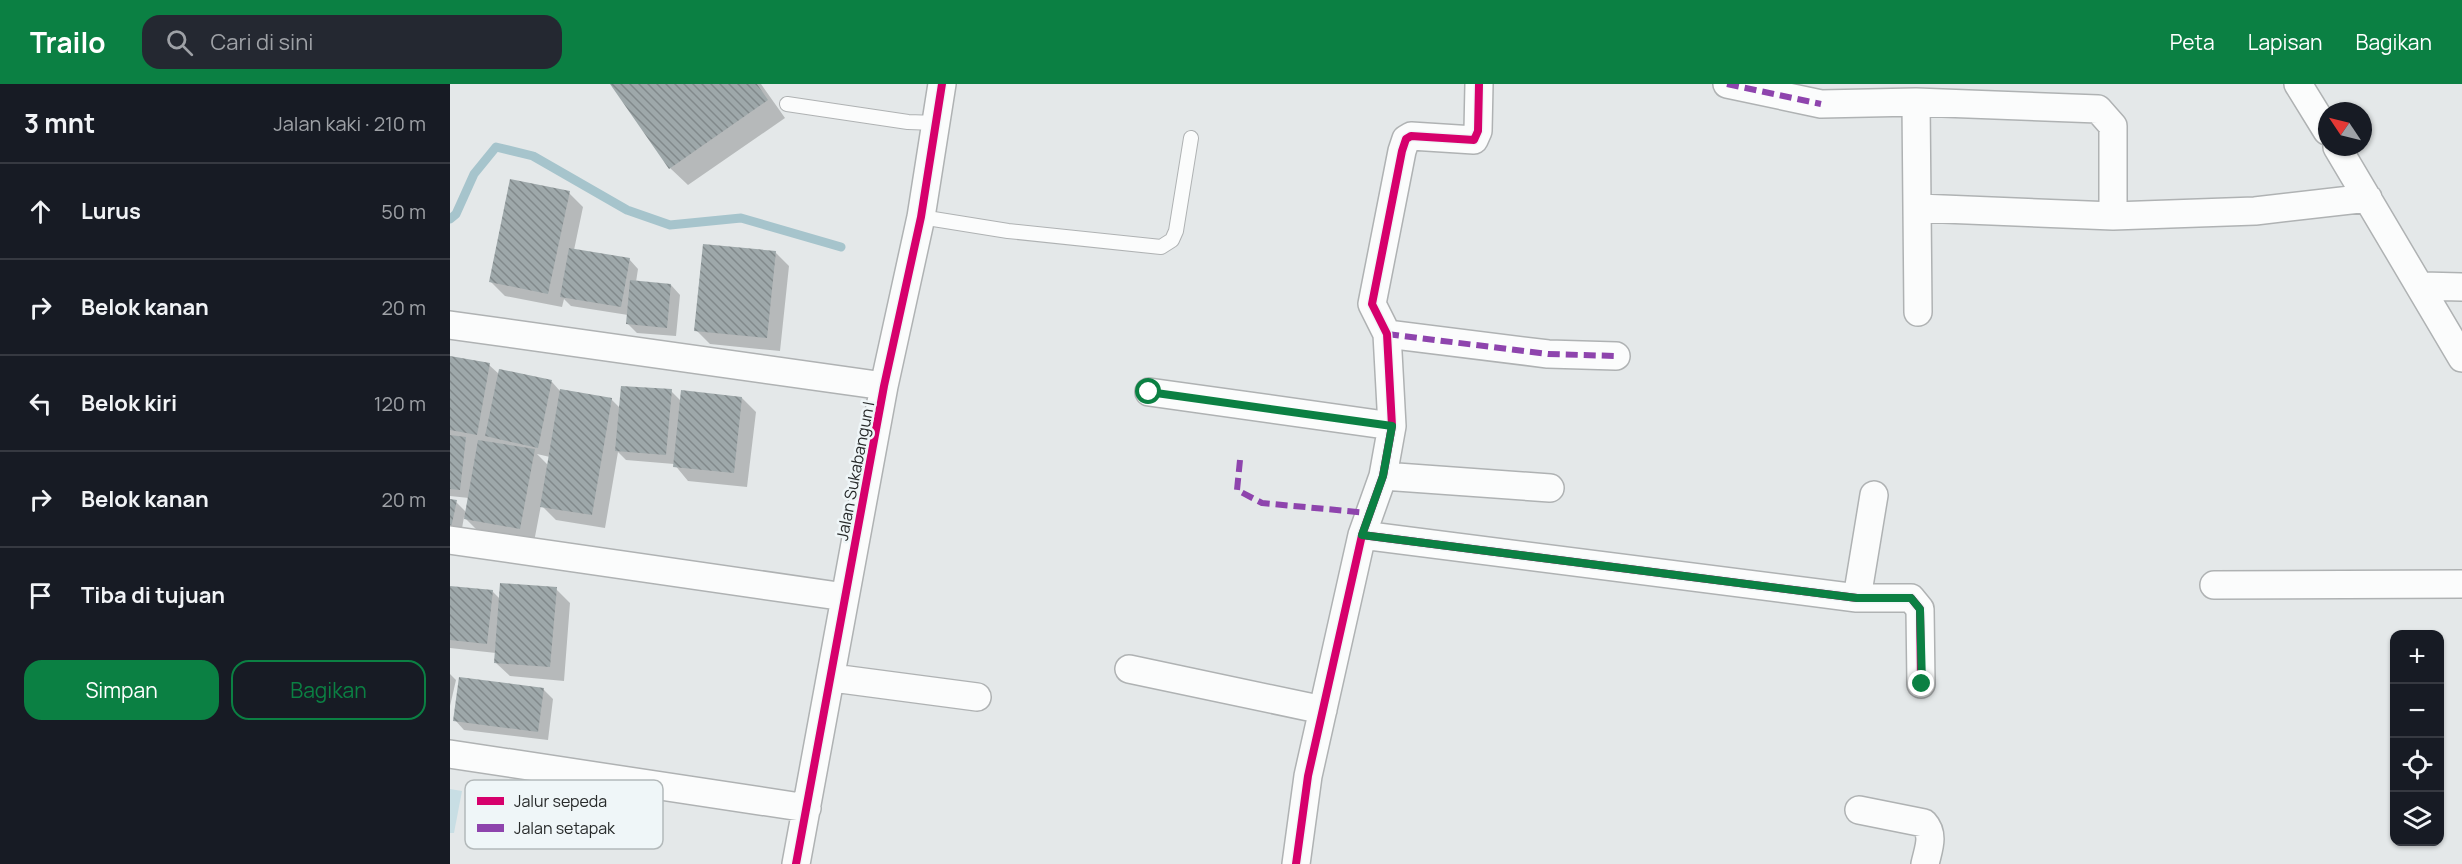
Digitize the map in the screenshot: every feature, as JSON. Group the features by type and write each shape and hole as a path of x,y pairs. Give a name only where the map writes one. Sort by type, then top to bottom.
{"street":[{"name":"Jalan Sukabangun I","path":"796,864 885,386 926,218 926,123 942,84"},
{"path":"1296,864 1308,776 1362,535 1383,476 1392,426 1387,334 1372,304 1405,142 1411,136 1474,140 1478,131 1479,84"},
{"path":"2298,84 2318,116"},
{"path":"1732,85 1821,104 1916,102 2098,109 2113,126 2113,216"},
{"path":"1916,102 1919,208 1918,312"},
{"path":"2342,156 2422,286 2462,358"},
{"path":"1919,208 2113,216 2255,211 2368,198"},
{"path":"2422,286 2462,287"},
{"path":"450,325 885,386"},
{"path":"1387,334 1548,354 1616,356"},
{"path":"1149,392 1392,426"},
{"path":"1383,476 1550,488"},
{"path":"1857,598 1874,495"},
{"path":"1362,535 1857,598 1905,597 1918,604 1922,684"},
{"path":"450,540 845,597"},
{"path":"2214,585 2462,584"},
{"path":"1129,669 1323,710"},
{"path":"832,678 977,697"},
{"path":"450,754 622,780"},
{"path":"663,786 807,808"},
{"path":"1859,810 1924,824 1930,839 1925,864"}],"lane":[{"path":"787,104 926,123"},
{"path":"926,218 1008,231 1161,247 1172,240 1176,231 1191,138"}],"shaded area":[{"path":"450,789 462,791 454,833 450,833"}],"building":[{"path":"610,84 757,84 768,100 669,169"},
{"path":"510,179 570,191 548,294 489,282"},
{"path":"703,244 776,251 767,338 694,331"},
{"path":"569,248 630,258 621,307 560,297"},
{"path":"630,280 671,284 667,328 626,324"},
{"path":"450,356 490,363 477,435 450,430"},
{"path":"499,369 552,380 538,448 485,436"},
{"path":"621,386 672,389 666,455 615,451"},
{"path":"560,389 612,398 592,515 540,507"},
{"path":"681,390 742,397 734,473 673,467"},
{"path":"450,435 466,437 460,490 450,489"},
{"path":"478,440 535,449 520,529 464,519"},
{"path":"450,499 457,500 451,528 450,528"},
{"path":"500,583 557,587 550,667 494,663"},
{"path":"450,586 493,590 487,644 450,640"},
{"path":"459,677 544,688 538,732 453,721"}],"waterway":[{"path":"450,219 456,214 474,174 496,147 533,156 627,210 670,225 741,218 841,247"}],"marked path":[{"path":"1727,84 1821,104"},
{"path":"1387,334 1548,354 1616,356"},
{"path":"1240,460 1237,490 1262,503 1368,513"}],"cycle path":[{"path":"796,864 884,386 921,217 942,84"},
{"path":"1296,864 1308,776 1362,535 1383,476 1392,426 1387,334 1372,304 1402,151 1406,139 1411,136 1474,140 1478,131 1479,84"},
{"path":"1362,535 1857,598 1911,598 1920,609 1921,684"}],"route":[{"path":"1149,392 1392,426 1383,476 1362,535 1857,598 1911,598 1920,609 1922,684"}]}
